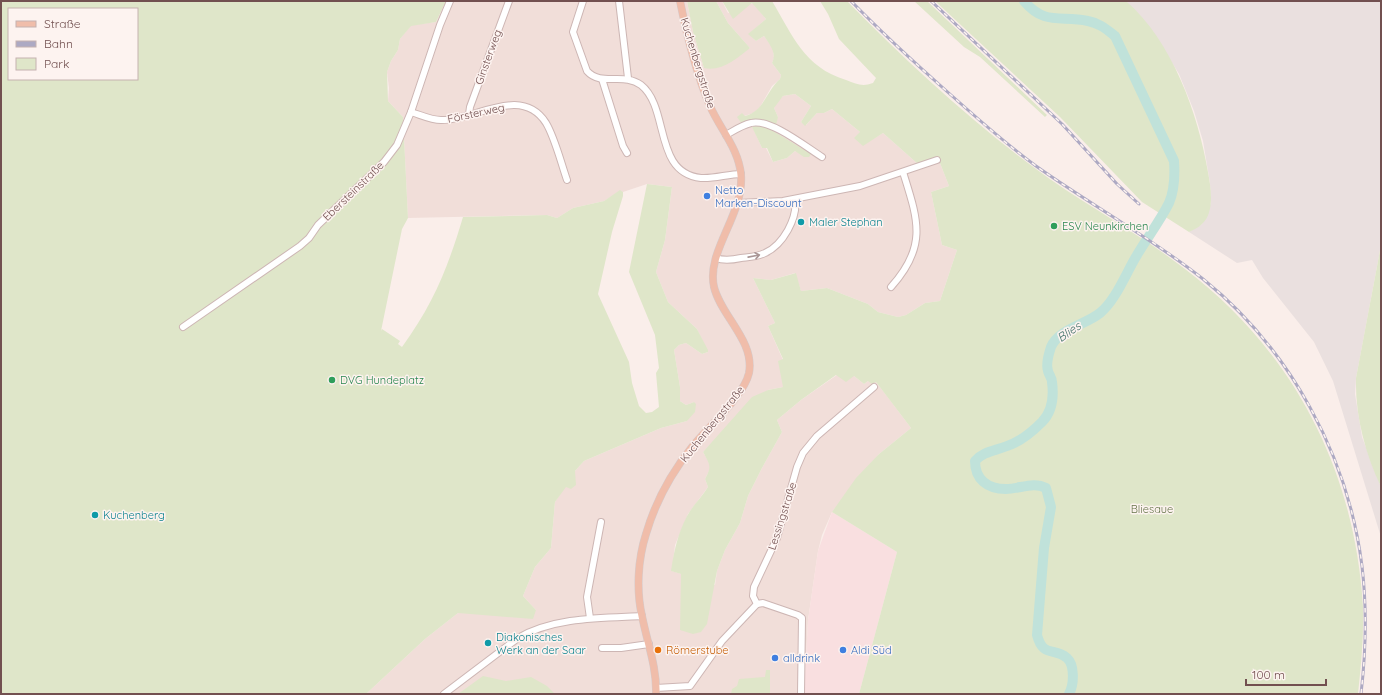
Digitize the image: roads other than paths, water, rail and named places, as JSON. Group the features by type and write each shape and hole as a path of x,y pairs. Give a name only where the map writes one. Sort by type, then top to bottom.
{"main road":[{"name":"Kuchenbergstraße","path":"656,691 649,644 642,616 639,591 641,557 645,534 656,508 680,463 743,388 750,364 747,351 714,288 713,273 716,258 738,203 741,174 738,159 706,97 680,1"}],"street":[{"name":"Ebersteinstraße","path":"183,327 286,257 305,242 318,225 392,154 402,136 433,44 450,1"},
{"name":"Ginsterweg","path":"469,114 470,107 509,1"},
{"path":"583,1 574,27 574,37 587,71 590,75 602,79 628,78 641,85 649,94 667,148 677,167 689,175 708,178 741,174"},
{"path":"619,1 628,78"},
{"path":"602,79 623,146 627,153"},
{"name":"Försterweg","path":"411,112 441,120 512,106 526,107 536,112 547,125 567,180"},
{"path":"726,135 750,123 759,122 776,129 822,157"},
{"path":"738,203 795,199 860,186 937,160"},
{"path":"891,287 913,256 916,240 914,211 903,172"},
{"path":"716,258 727,260 756,256 772,249 793,220 796,211 795,199"},
{"name":"Lessingstraße","path":"757,604 753,596 754,587 777,538 797,468 803,453 817,436 874,387"},
{"path":"590,618 587,597 601,522"},
{"path":"656,691 690,686 722,641 757,604 764,603 798,615 802,618 801,694"},
{"path":"444,694 524,635 558,624 590,618 642,616"},
{"path":"602,648 621,648 649,644"}],"waterway":[{"name":"Blies","path":"1024,1 1032,9 1046,17 1078,19 1096,23 1115,36 1174,161 1174,182 1169,203 1137,255 1116,294 1106,308 1100,313 1066,331 1051,347 1047,366 1053,388 1048,414 1042,422 1021,439 1012,444 986,453 975,461 977,473 980,478 983,482 993,487 999,489 1011,489 1036,485 1046,488 1051,507 1044,548 1037,635 1042,647 1049,651 1058,653 1070,661 1073,675 1072,686 1069,694"}],"railway":[{"path":"851,1 982,123 1014,149 1036,166 1162,249 1203,279 1234,307 1263,338 1288,371 1310,407 1328,445 1343,484 1355,525 1362,566 1365,598 1365,646 1361,694"},
{"path":"931,1 1062,124 1117,184 1139,204"}],"place":[{"name":"Netto Marken-Discount","path":"707,196"},
{"name":"Maler Stephan","path":"801,222"},
{"name":"ESV Neunkirchen","path":"1054,226"},
{"name":"DVG Hundeplatz","path":"332,380"},
{"name":"Kuchenberg","path":"95,515"},
{"name":"Diakonisches Werk an der Saar","path":"488,643"},
{"name":"Römerstube","path":"658,650"},
{"name":"Aldi Süd","path":"843,650"},
{"name":"alldrink","path":"775,658"}],"park label":[{"name":"Bliesaue","path":"1152,509"}]}
